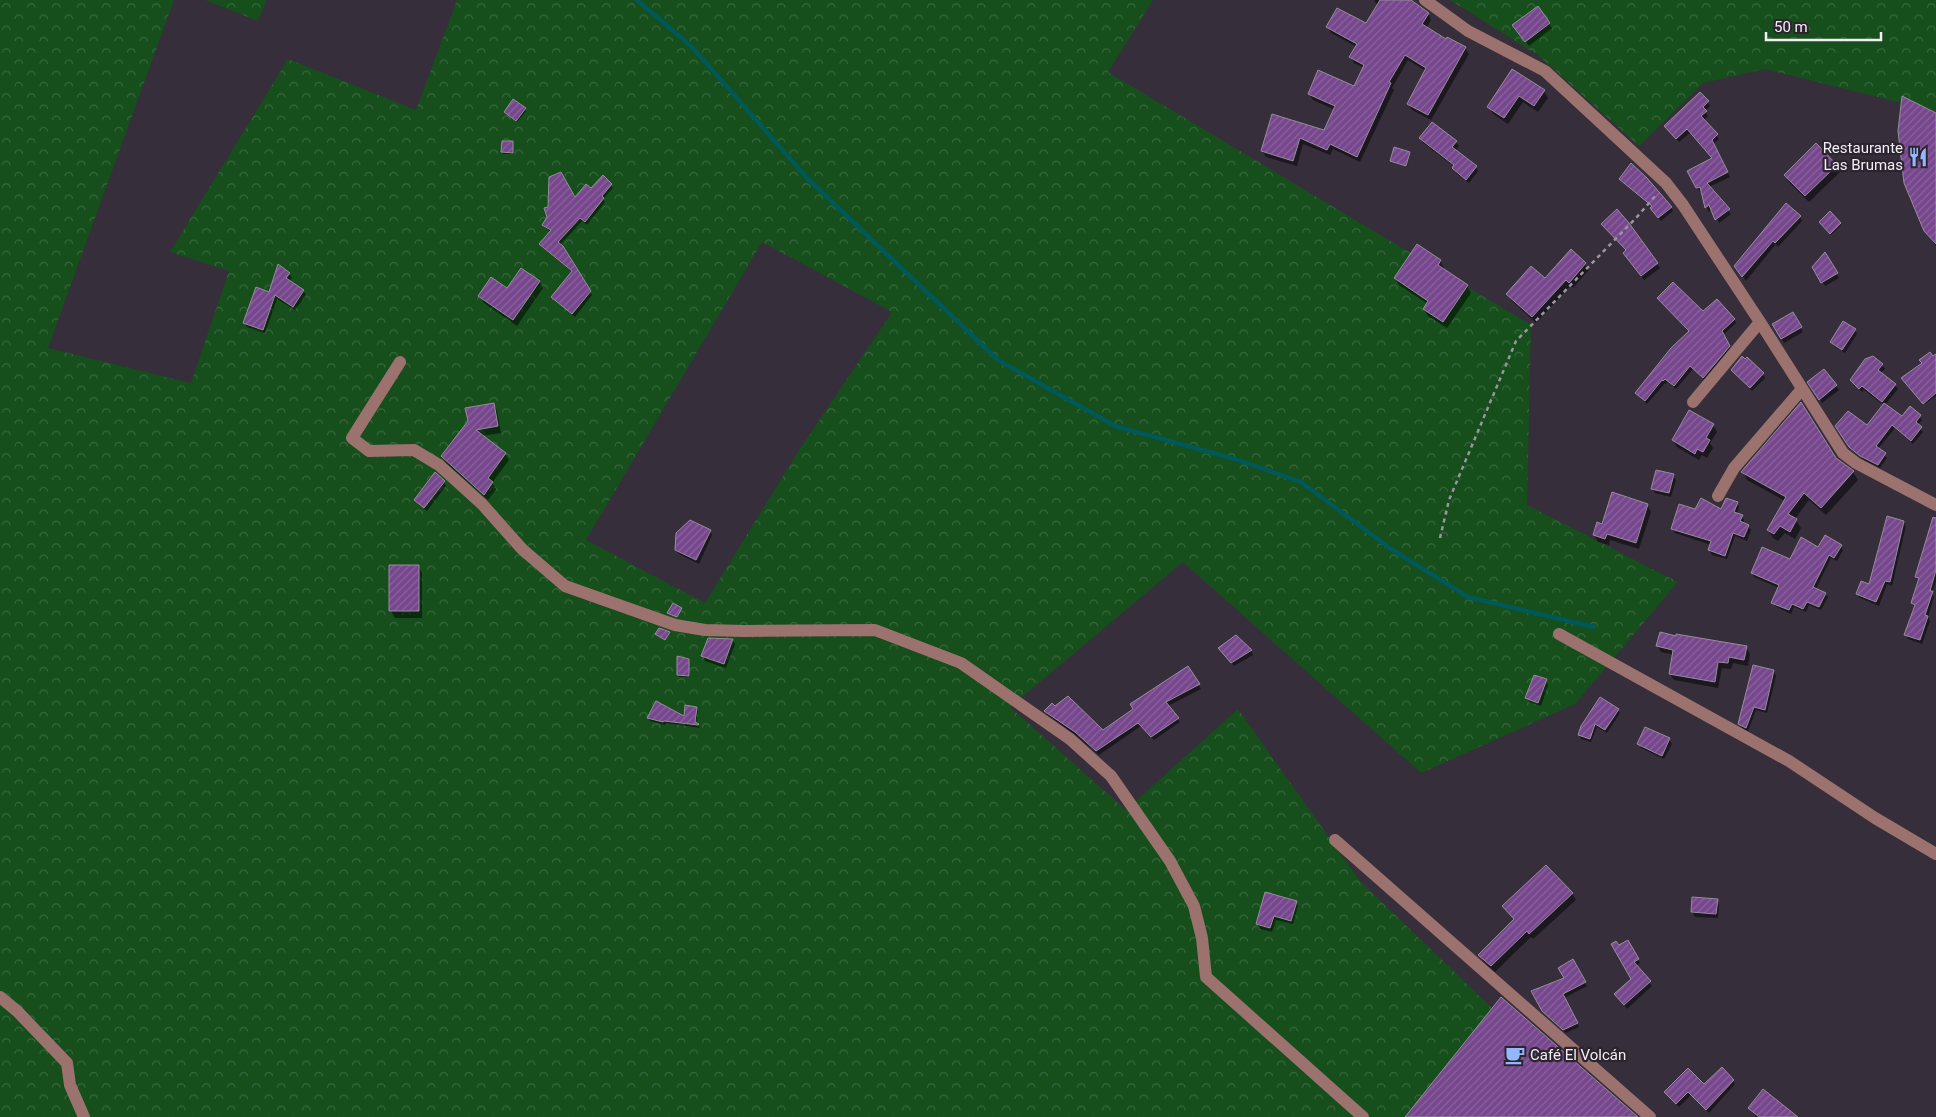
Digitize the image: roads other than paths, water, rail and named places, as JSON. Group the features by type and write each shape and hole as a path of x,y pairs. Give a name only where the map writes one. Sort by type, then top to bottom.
{"street":[{"path":"1425,0 1468,31 1545,71 1666,183 1760,322 1843,454 1856,463 1936,506"},
{"path":"1693,402 1760,322"},
{"path":"400,362 352,438 370,451 414,450 439,465 482,504 522,549 565,586 675,625 705,630 875,630 961,663 1070,739 1112,776 1170,860 1194,906 1202,938 1206,976 1363,1117"},
{"path":"1718,496 1734,468 1802,389"},
{"path":"1559,634 1789,761 1875,818 1936,854"},
{"path":"1335,840 1650,1117"},
{"path":"0,997 17,1011 67,1063 70,1085 84,1117"}],"waterway":[{"path":"637,0 692,47 808,179 998,360 1115,426 1235,459 1301,482 1391,549 1468,597 1594,627"}],"place":[{"name":"Restaurante Las Brumas","path":"1918,157"},
{"name":"Café El Volcán","path":"1515,1055"}]}
